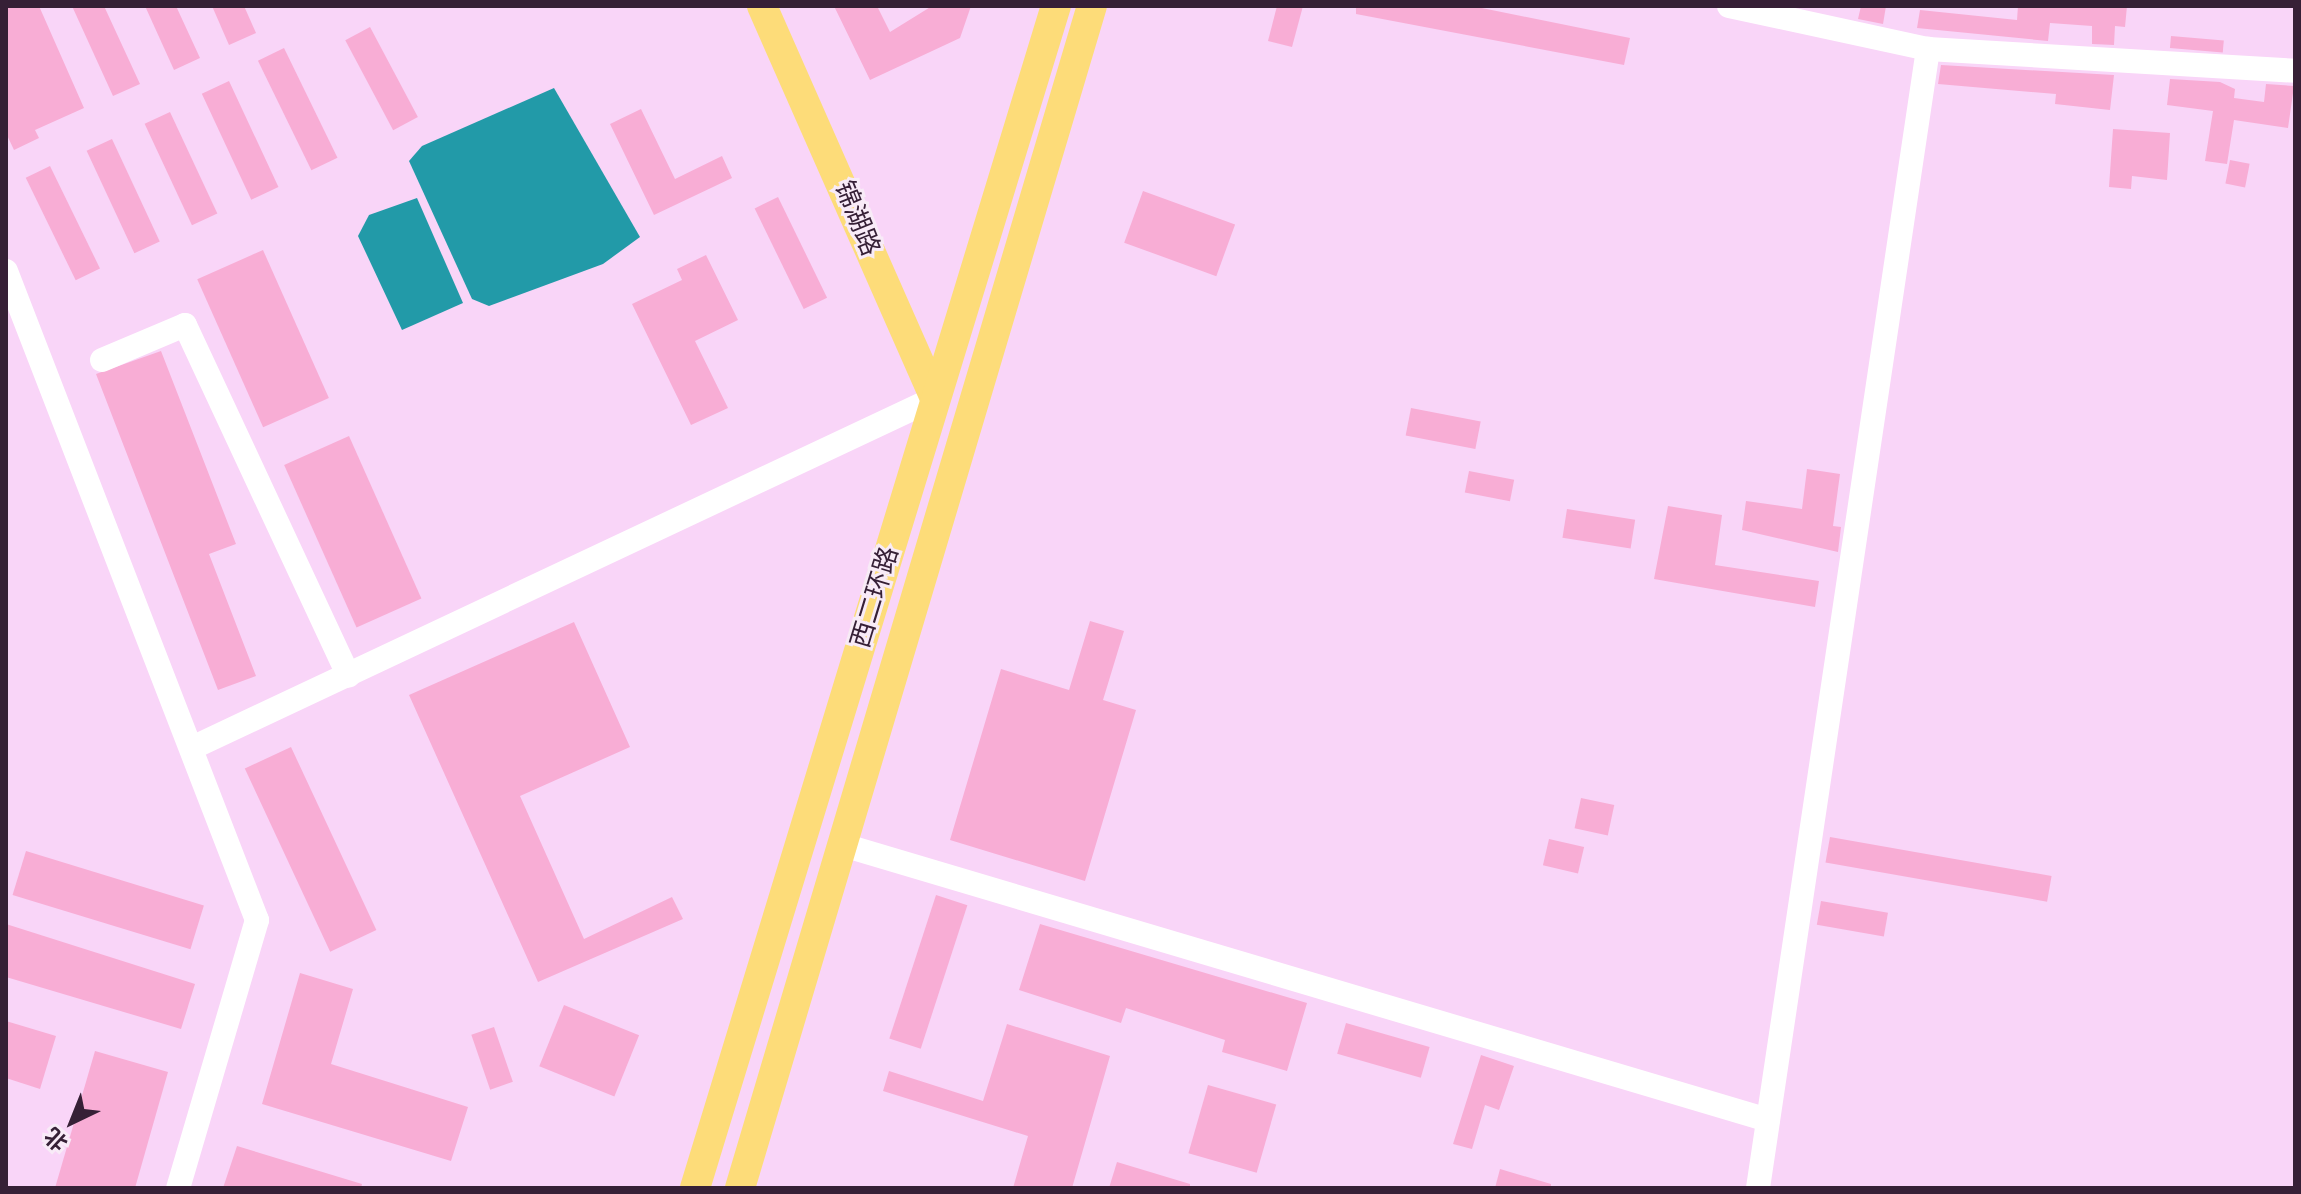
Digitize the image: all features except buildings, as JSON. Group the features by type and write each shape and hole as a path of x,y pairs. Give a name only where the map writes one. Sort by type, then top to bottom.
{"main road":[{"name":"锦湖路","path":"762,6 935,398"},
{"name":"西二环路","path":"695,1188 1056,6"},
{"name":"西二环路","path":"740,1188 1092,6"},
{"path":"935,398 970,408"},
{"path":"801,836 843,845"}],"street":[{"path":"1729,6 1928,49 2295,71"},
{"path":"1758,1188 1928,49"},
{"path":"6,271 194,747 257,920 178,1188"},
{"path":"102,360 185,325 349,676"},
{"path":"194,747 935,398"},
{"path":"843,845 1768,1120"}],"water":[{"path":"554,88 640,237 603,264 489,306 472,299 409,161 422,146"},
{"path":"417,198 463,303 402,330 358,236 369,215"}]}
